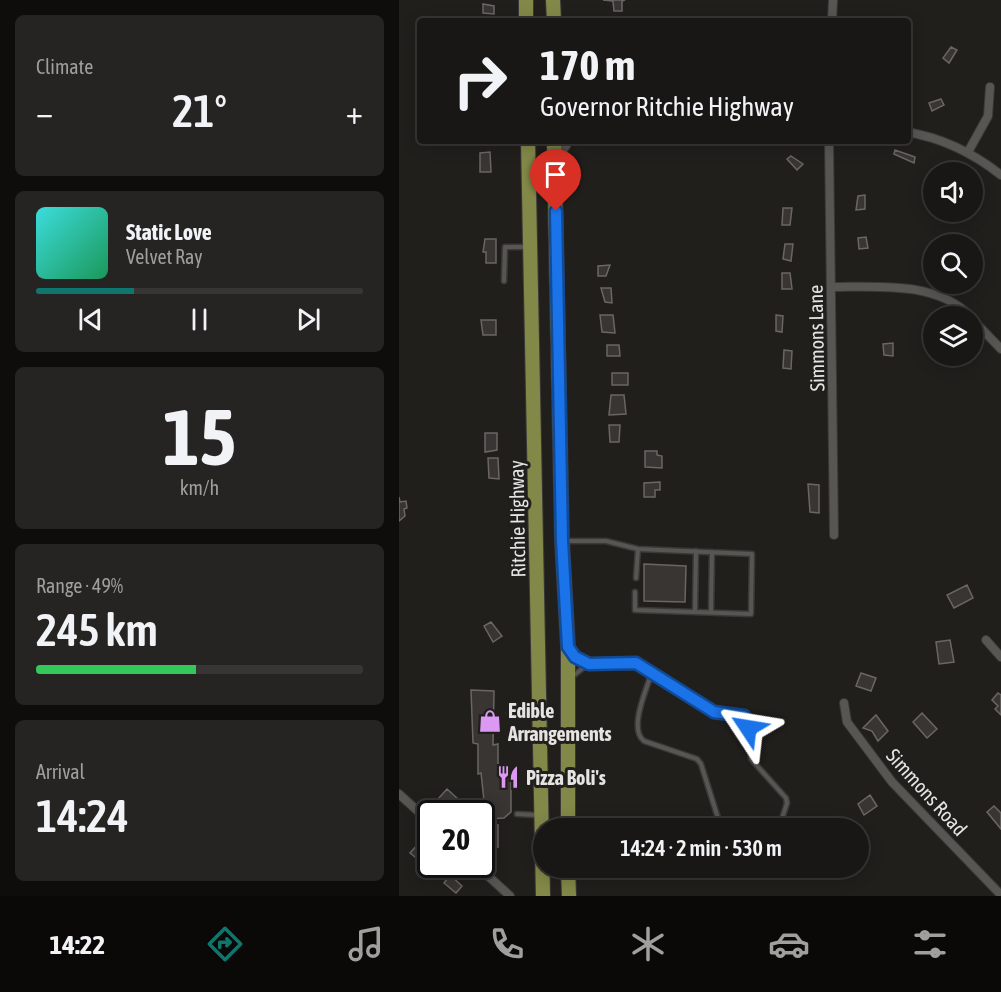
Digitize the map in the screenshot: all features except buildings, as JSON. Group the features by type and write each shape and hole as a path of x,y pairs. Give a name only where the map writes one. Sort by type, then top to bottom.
{"highway":[{"path":"526,0 526,18"},
{"path":"553,0 554,18"},
{"name":"Ritchie Highway","path":"528,144 543,896"},
{"path":"554,144 562,541 568,647 568,818"},
{"path":"531,248 558,249"},
{"path":"568,878 569,896"}],"street":[{"path":"832,18 833,0"},
{"path":"968,152 988,116 990,87"},
{"path":"911,133 925,135 968,152 1001,175"},
{"path":"555,165 567,144"},
{"name":"Simmons Lane","path":"829,144 834,535"},
{"path":"832,287 917,290 944,298 955,306"},
{"path":"983,330 1001,349"},
{"path":"986,640 1001,657"},
{"name":"Simmons Road","path":"844,703 847,722 893,782 1001,895"},
{"path":"399,794 417,810"},
{"path":"490,878 510,896"}],"lane":[{"path":"504,281 505,247 531,248"},
{"path":"562,541 606,541 638,549 752,554 751,614 635,610 635,592"},
{"path":"636,578 638,549"},
{"path":"695,612 696,551"},
{"path":"712,552 713,612"},
{"path":"568,647 575,657 589,664"},
{"path":"567,684 578,670 589,664 636,663 714,712 744,716 749,731 751,759 786,798 787,803 782,818"},
{"path":"652,672 636,726 638,735 644,741 697,759 704,768 718,818"},
{"path":"509,713 540,714"},
{"path":"517,814 542,816"}],"place":[{"name":"Edible Arrangements","path":"490,721"},
{"name":"Pizza Boli's","path":"508,777"}],"route":[{"path":"556,211 562,541 568,647 575,657 589,664 636,663 714,712 744,716 748,728"}]}
